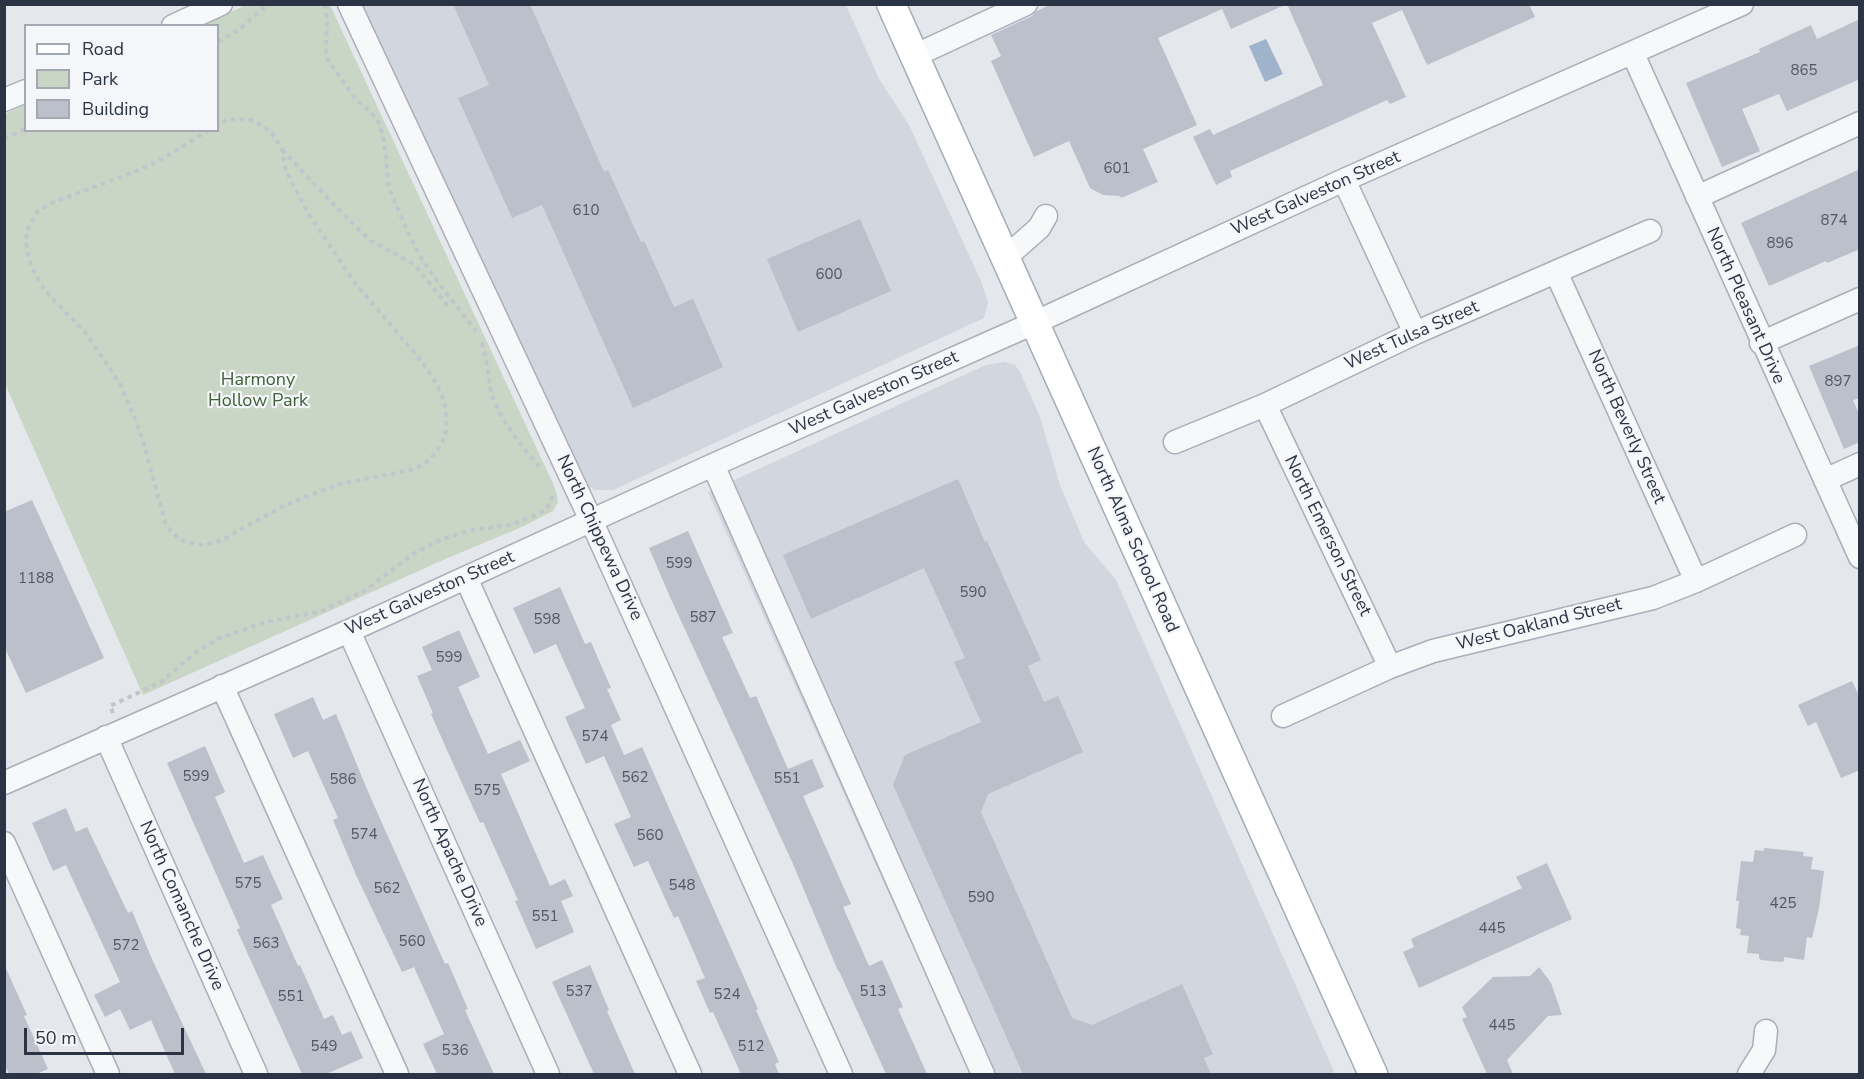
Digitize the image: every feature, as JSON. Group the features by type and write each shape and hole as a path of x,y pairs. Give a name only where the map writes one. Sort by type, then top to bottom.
{"main road":[{"name":"North Alma School Road","path":"891,4 1373,1074"}],"street":[{"name":"North Chippewa Drive","path":"349,4 591,520 841,1074"},
{"path":"914,56 1026,4"},
{"name":"West Galveston Street","path":"4,783 349,631 712,465 1034,323 1344,180 1742,4"},
{"path":"177,24 211,6"},
{"name":"North Pleasant Drive","path":"1633,54 1761,343 1860,557"},
{"path":"4,100 24,92"},
{"path":"1697,197 1860,123"},
{"path":"1344,180 1415,333"},
{"path":"1005,258 1039,228 1046,216"},
{"name":"West Tulsa Street","path":"1175,442 1265,405 1415,333 1650,231"},
{"name":"North Beverly Street","path":"1556,272 1696,581"},
{"path":"1761,343 1860,299"},
{"name":"North Emerson Street","path":"1265,405 1390,668"},
{"path":"1825,480 1860,464"},
{"path":"712,465 983,1074"},
{"name":"West Oakland Street","path":"1283,716 1433,651 1653,598 1796,535"},
{"path":"466,578 690,1074"},
{"name":"North Apache Drive","path":"349,631 548,1074"},
{"path":"222,686 397,1074"},
{"name":"North Comanche Drive","path":"113,734 256,1074"},
{"path":"4,843 108,1074"},
{"path":"1749,1074 1764,1050 1766,1031"}],"path":[{"path":"219,41 240,28 268,4"},
{"path":"325,4 326,57 356,100 370,111 379,123 384,140 389,188 419,254 434,277 476,329 485,353 491,393 502,418 544,473"},
{"path":"205,132 162,159 137,171 54,202 38,211 29,226 26,238 32,268 46,292 85,332 120,384 143,441 165,522 179,539 204,545 220,541 285,505 336,485 410,470 423,465 436,453 445,437 447,420 444,401 423,363 355,283 309,215 286,171 282,150 276,137 264,126 251,120 227,119 219,124"},
{"path":"4,138 24,130"},
{"path":"282,150 371,241 414,264 447,306 453,302"},
{"path":"113,734 110,706 161,682 200,650 265,622 319,612 364,591 413,554 442,539 473,530 510,525 534,516 546,510 552,501 554,493 551,487"}],"shaded area":[{"path":"361,5 846,5 879,79 909,125 981,281 988,302 984,318 613,490 595,490 584,484"},
{"path":"1004,362 1015,365 1020,372 1040,417 1060,485 1084,542 1116,580 1335,1074 970,1074 708,492 986,365"}],"green space":[{"name":"Harmony Hollow Park","path":"248,4 330,5 550,477 558,502 553,511 522,527 443,560 143,695 5,384 5,114 24,105 24,132 219,132 219,24 203,24"}],"water":[{"path":"1266,39 1283,74 1265,82 1249,46"}],"building":[{"path":"453,4 530,4 604,172 608,170 674,307 693,299 723,367 633,408 542,205 512,218 458,98 489,85"},
{"path":"1051,4 1287,4 1231,29 1222,9 1158,38 1197,125 1143,149 1158,182 1121,198 1120,196 1103,195 1090,188 1069,141 1034,157 991,61 1001,56 991,35 1032,16"},
{"path":"1287,4 1529,4 1535,17 1427,65 1402,10 1372,23 1406,97 1390,104 1387,100 1230,171 1232,177 1216,185 1193,137 1210,129 1213,135 1323,85"},
{"path":"1860,19 1860,79 1787,111 1779,94 1742,109 1760,151 1722,167 1686,83 1760,52 1759,49 1811,25 1817,39"},
{"path":"1860,169 1860,249 1769,286 1741,223"},
{"path":"860,219 891,291 798,332 767,259"},
{"path":"1860,345 1860,398 1853,400 1860,416 1860,442 1844,449 1809,366"},
{"path":"958,479 1041,660 1028,666 1044,702 1058,696 1083,752 988,794 981,812 1072,1018 1092,1025 1182,984 1213,1054 1204,1058 1211,1074 1023,1074 893,785 905,755 981,722 954,662 965,658 924,568 811,619 783,555"},
{"path":"32,500 104,658 26,693 4,646 4,512"},
{"path":"688,531 733,633 722,637 750,698 756,696 788,769 812,759 824,787 803,796 851,904 843,907 869,966 882,960 903,1007 898,1009 927,1074 886,1074 838,971 793,864 670,597 649,548"},
{"path":"560,587 585,644 591,642 611,688 607,689 621,720 611,725 624,755 642,747 758,1009 756,1010 779,1062 775,1064 779,1074 741,1074 713,1012 710,1013 696,981 705,978 678,916 674,918 648,861 634,867 614,824 631,817 604,756 586,764 565,717 585,708 556,644 534,654 513,608"},
{"path":"459,630 480,677 458,687 488,754 520,740 530,761 501,774 550,886 565,879 573,896 561,901 574,932 536,949 515,901 518,900 483,822 480,823 451,759 417,676 432,670 422,647"},
{"path":"1852,681 1860,698 1860,770 1841,778 1816,722 1808,726 1798,705"},
{"path":"313,697 323,720 336,714 445,964 448,963 468,1009 465,1010 494,1074 437,1074 423,1044 444,1034 414,967 402,972 356,875 333,820 338,818 308,751 293,758 274,714"},
{"path":"205,746 225,792 215,797 244,863 263,855 283,899 271,905 324,1019 333,1015 342,1035 351,1031 363,1058 326,1074 302,1074 237,930 240,928 167,763"},
{"path":"66,808 76,832 87,827 128,913 132,911 206,1074 175,1074 151,1020 130,1030 120,1009 105,1017 94,995 120,982 66,865 53,871 32,823"},
{"path":"1764,848 1804,852 1803,856 1813,857 1811,869 1824,871 1819,908 1812,938 1807,937 1804,960 1784,957 1784,961 1781,962 1761,960 1759,954 1747,953 1749,936 1740,935 1741,929 1736,928 1739,901 1736,901 1741,861 1753,862 1755,850 1764,851"},
{"path":"1547,863 1572,919 1419,988 1403,952 1414,947 1411,939 1522,888 1516,877"},
{"path":"4,964 48,1069 36,1074 9,1074 4,1064"},
{"path":"590,965 609,1010 607,1011 635,1074 594,1074 552,982"},
{"path":"1539,967 1551,983 1562,1015 1548,1016 1507,1060 1513,1074 1487,1074 1462,1019 1467,1017 1462,1007 1493,977 1530,976"}]}
